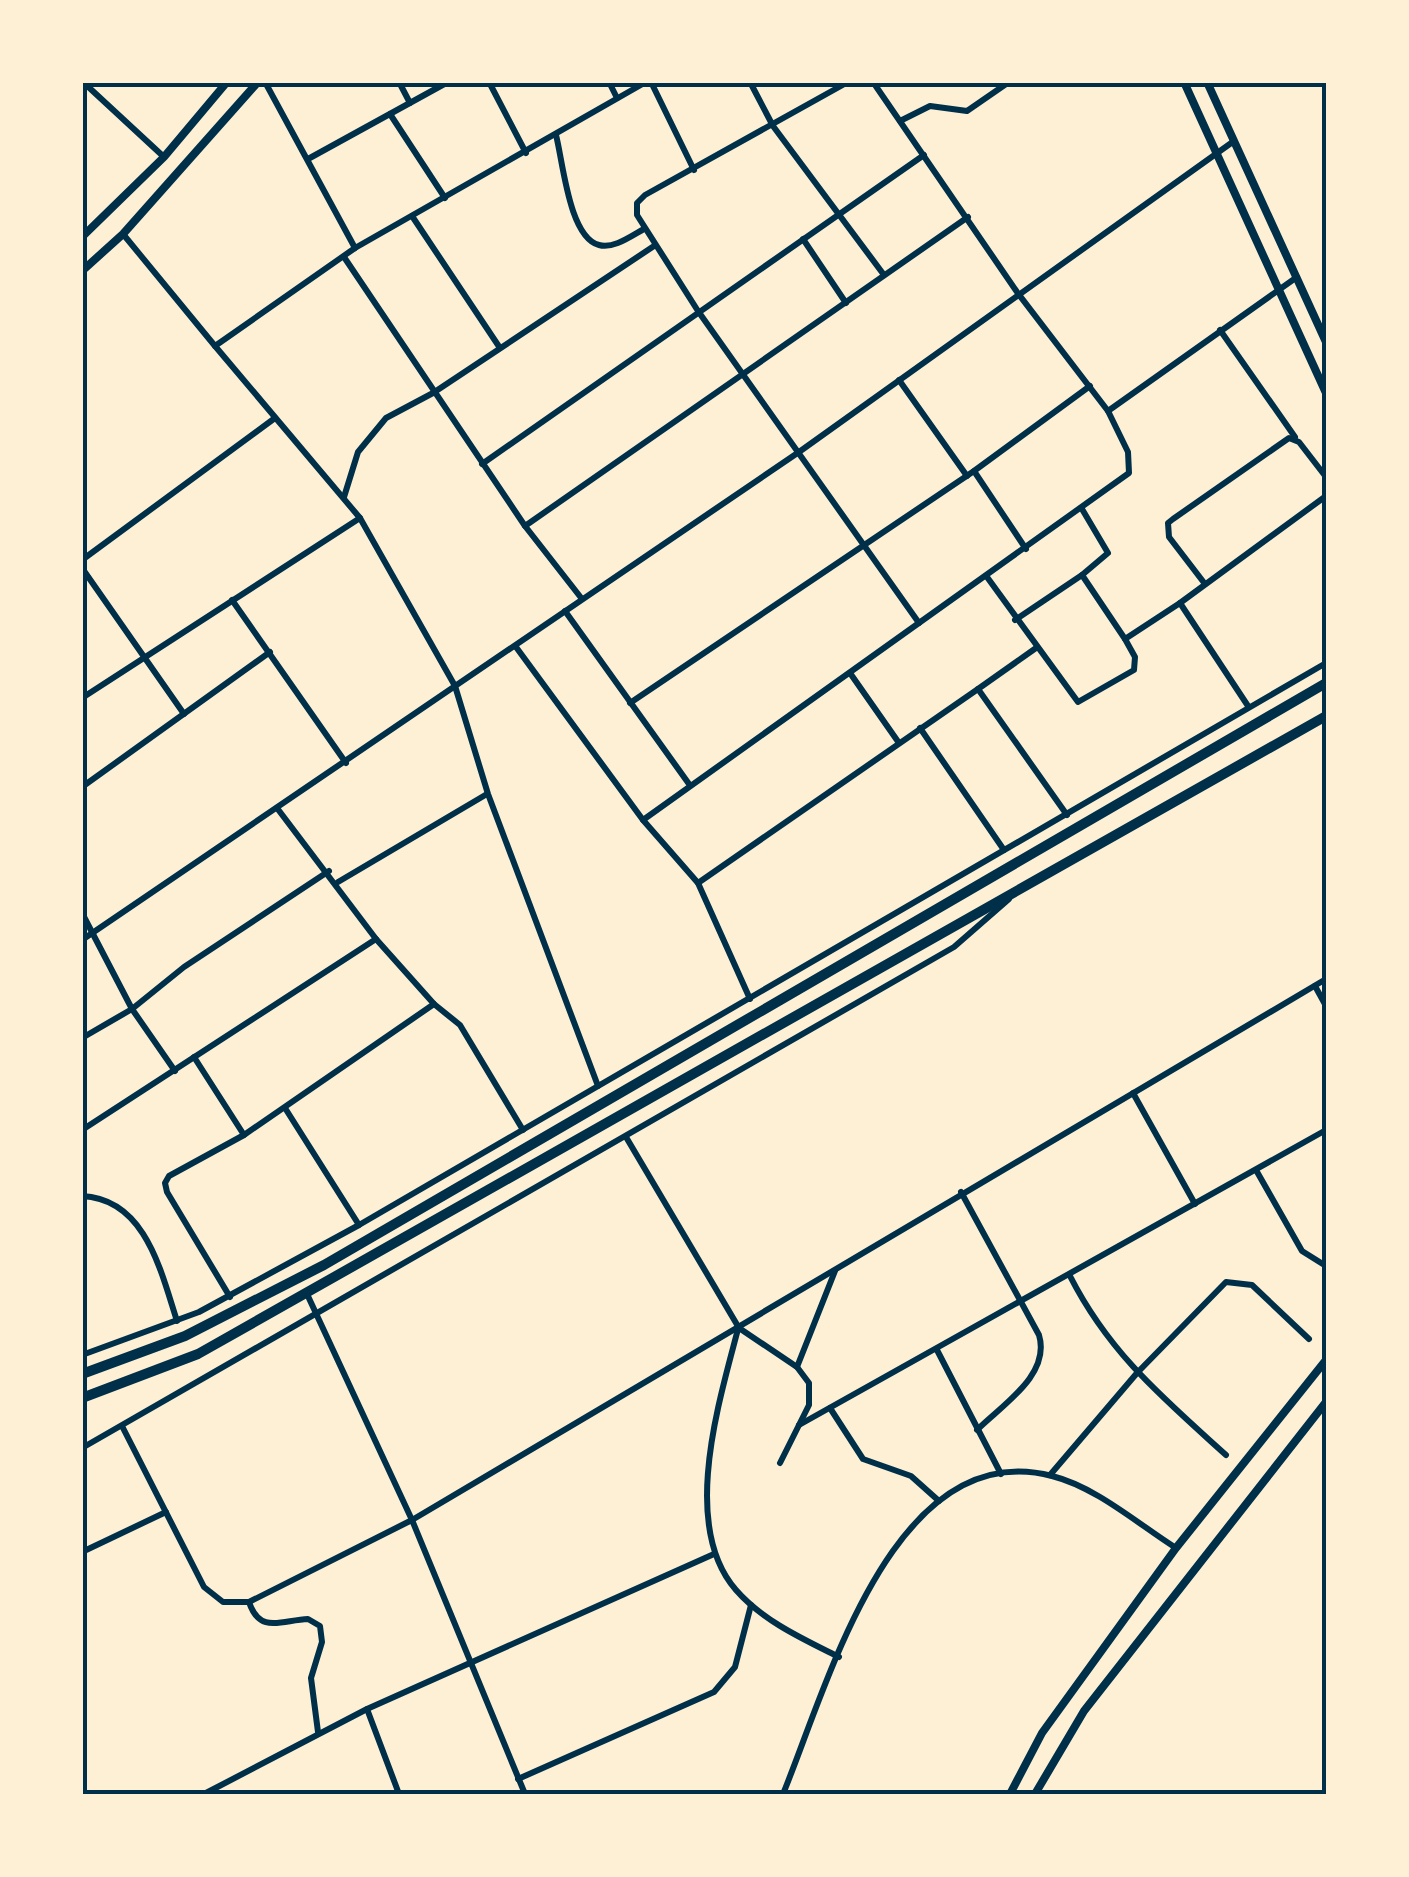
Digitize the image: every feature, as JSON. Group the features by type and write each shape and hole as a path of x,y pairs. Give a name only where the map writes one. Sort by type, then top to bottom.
{"highway":[{"path":"82,1374 185,1336 324,1265 1326,683"},
{"path":"82,1398 198,1354 1016,890 1326,720"}],"street":[{"path":"83,82 164,157"},
{"path":"82,237 164,157 227,82"},
{"path":"82,271 123,234 261,82 355,248"},
{"path":"399,82 410,103"},
{"path":"308,159 448,82"},
{"path":"489,82 526,153"},
{"path":"609,82 617,98"},
{"path":"215,346 355,248 648,82 694,170"},
{"path":"750,82 773,126 884,275"},
{"path":"848,82 637,203 644,229 654,246 919,624"},
{"path":"643,820 1125,479 1131,466 1108,412 1018,292 873,82"},
{"path":"900,121 930,106 968,111 1009,82"},
{"path":"1184,82 1326,392"},
{"path":"1207,82 1326,342"},
{"path":"390,114 445,198"},
{"path":"556,135 572,216 586,238 598,245 613,245 644,229"},
{"path":"82,940 799,452 1234,141"},
{"path":"482,464 924,154"},
{"path":"412,216 500,348"},
{"path":"525,526 968,217"},
{"path":"123,234 360,518 455,686 488,794 598,1086"},
{"path":"803,239 846,303"},
{"path":"344,498 370,432 386,418 433,394 654,246"},
{"path":"344,257 433,394 525,526 582,599"},
{"path":"1108,412 1297,277"},
{"path":"1220,330 1326,478"},
{"path":"899,380 1026,548"},
{"path":"630,702 970,474 1090,386"},
{"path":"82,560 275,418"},
{"path":"1205,584 1169,536 1168,524 1295,437"},
{"path":"1124,638 1180,603 1326,496"},
{"path":"1015,620 1108,553 1082,509"},
{"path":"82,698 360,518"},
{"path":"82,568 184,714"},
{"path":"987,577 1073,699 1085,702 1134,670 1135,656 1082,575"},
{"path":"232,599 346,763"},
{"path":"1180,603 1248,706"},
{"path":"565,611 689,784"},
{"path":"516,647 643,820 698,883 750,999"},
{"path":"698,883 1036,648"},
{"path":"82,787 270,652"},
{"path":"82,1355 177,1321 359,1225 1326,663"},
{"path":"850,673 898,743"},
{"path":"978,689 1068,815"},
{"path":"919,728 1004,850"},
{"path":"338,882 488,794"},
{"path":"277,808 338,882 376,938 434,1004 460,1025 523,1130"},
{"path":"82,1038 132,1010 184,967 329,872"},
{"path":"82,1448 954,947 990,920 1016,890"},
{"path":"82,913 132,1010 175,1071"},
{"path":"82,1130 376,938"},
{"path":"122,1426 209,1594 230,1604 248,1602 412,1520 961,1192 1326,980"},
{"path":"1315,986 1326,1006"},
{"path":"230,1296 165,1183 170,1176 244,1136 434,1004"},
{"path":"194,1057 244,1136"},
{"path":"1133,1094 1195,1204"},
{"path":"285,1108 359,1225"},
{"path":"799,1425 1326,1130"},
{"path":"626,1137 738,1328 797,1367 809,1382 811,1394 780,1463"},
{"path":"1256,1170 1302,1250 1326,1266"},
{"path":"961,1192 1041,1342 1040,1364 977,1430"},
{"path":"82,1196 129,1214 150,1244 177,1321"},
{"path":"797,1367 837,1268"},
{"path":"1070,1276 1096,1326 1137,1374 1226,1455"},
{"path":"1050,1475 1217,1288 1232,1281 1252,1285 1309,1339"},
{"path":"307,1294 412,1520 524,1794"},
{"path":"738,1328 716,1412 709,1465 714,1554 734,1588 751,1605 839,1658"},
{"path":"937,1350 1001,1474"},
{"path":"1010,1794 1042,1733 1176,1548 1326,1360"},
{"path":"1035,1794 1084,1710 1326,1402"},
{"path":"830,1408 863,1459 911,1476 939,1500"},
{"path":"782,1794 890,1549 910,1524 939,1500 1001,1474 1050,1475 1076,1485 1176,1548"},
{"path":"82,1552 166,1512"},
{"path":"204,1794 318,1732 469,1660 714,1554"},
{"path":"248,1602 256,1617 270,1625 308,1619 320,1626 322,1642 311,1678 318,1732"},
{"path":"518,1779 714,1692 735,1667 751,1605"},
{"path":"1125,1621 1145,1634"},
{"path":"367,1709 399,1794"}]}
